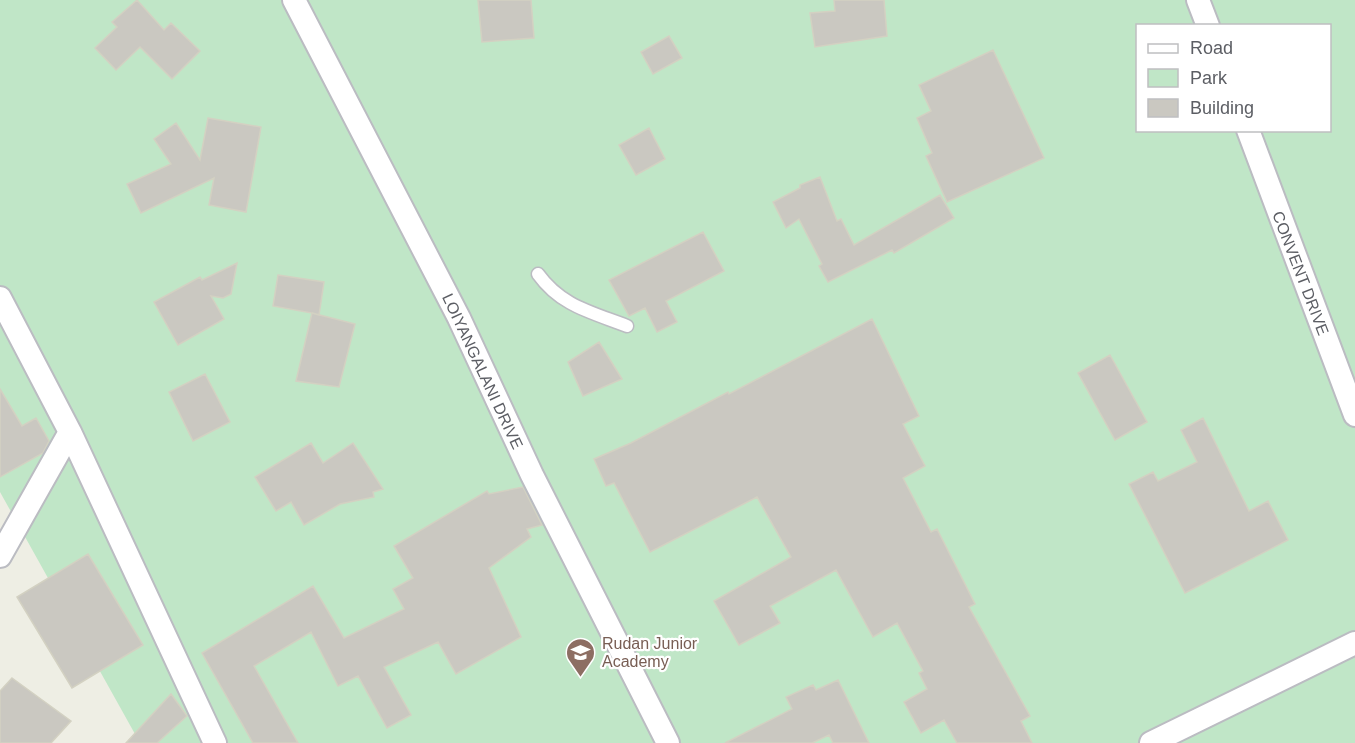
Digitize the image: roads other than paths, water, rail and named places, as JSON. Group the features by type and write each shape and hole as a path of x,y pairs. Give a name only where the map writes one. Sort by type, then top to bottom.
{"street":[{"name":"LOIYANGALANI DRIVE","path":"294,0 459,318 532,475 668,743"},
{"path":"1198,0 1207,24"},
{"name":"CONVENT DRIVE","path":"1249,132 1355,415"},
{"path":"0,298 70,432 215,743"},
{"path":"0,556 70,432"},
{"path":"1151,743 1355,643"}],"lane":[{"path":"538,274 551,292 627,326"}],"place":[{"name":"Rudan Junior Academy","path":"581,678"}]}
